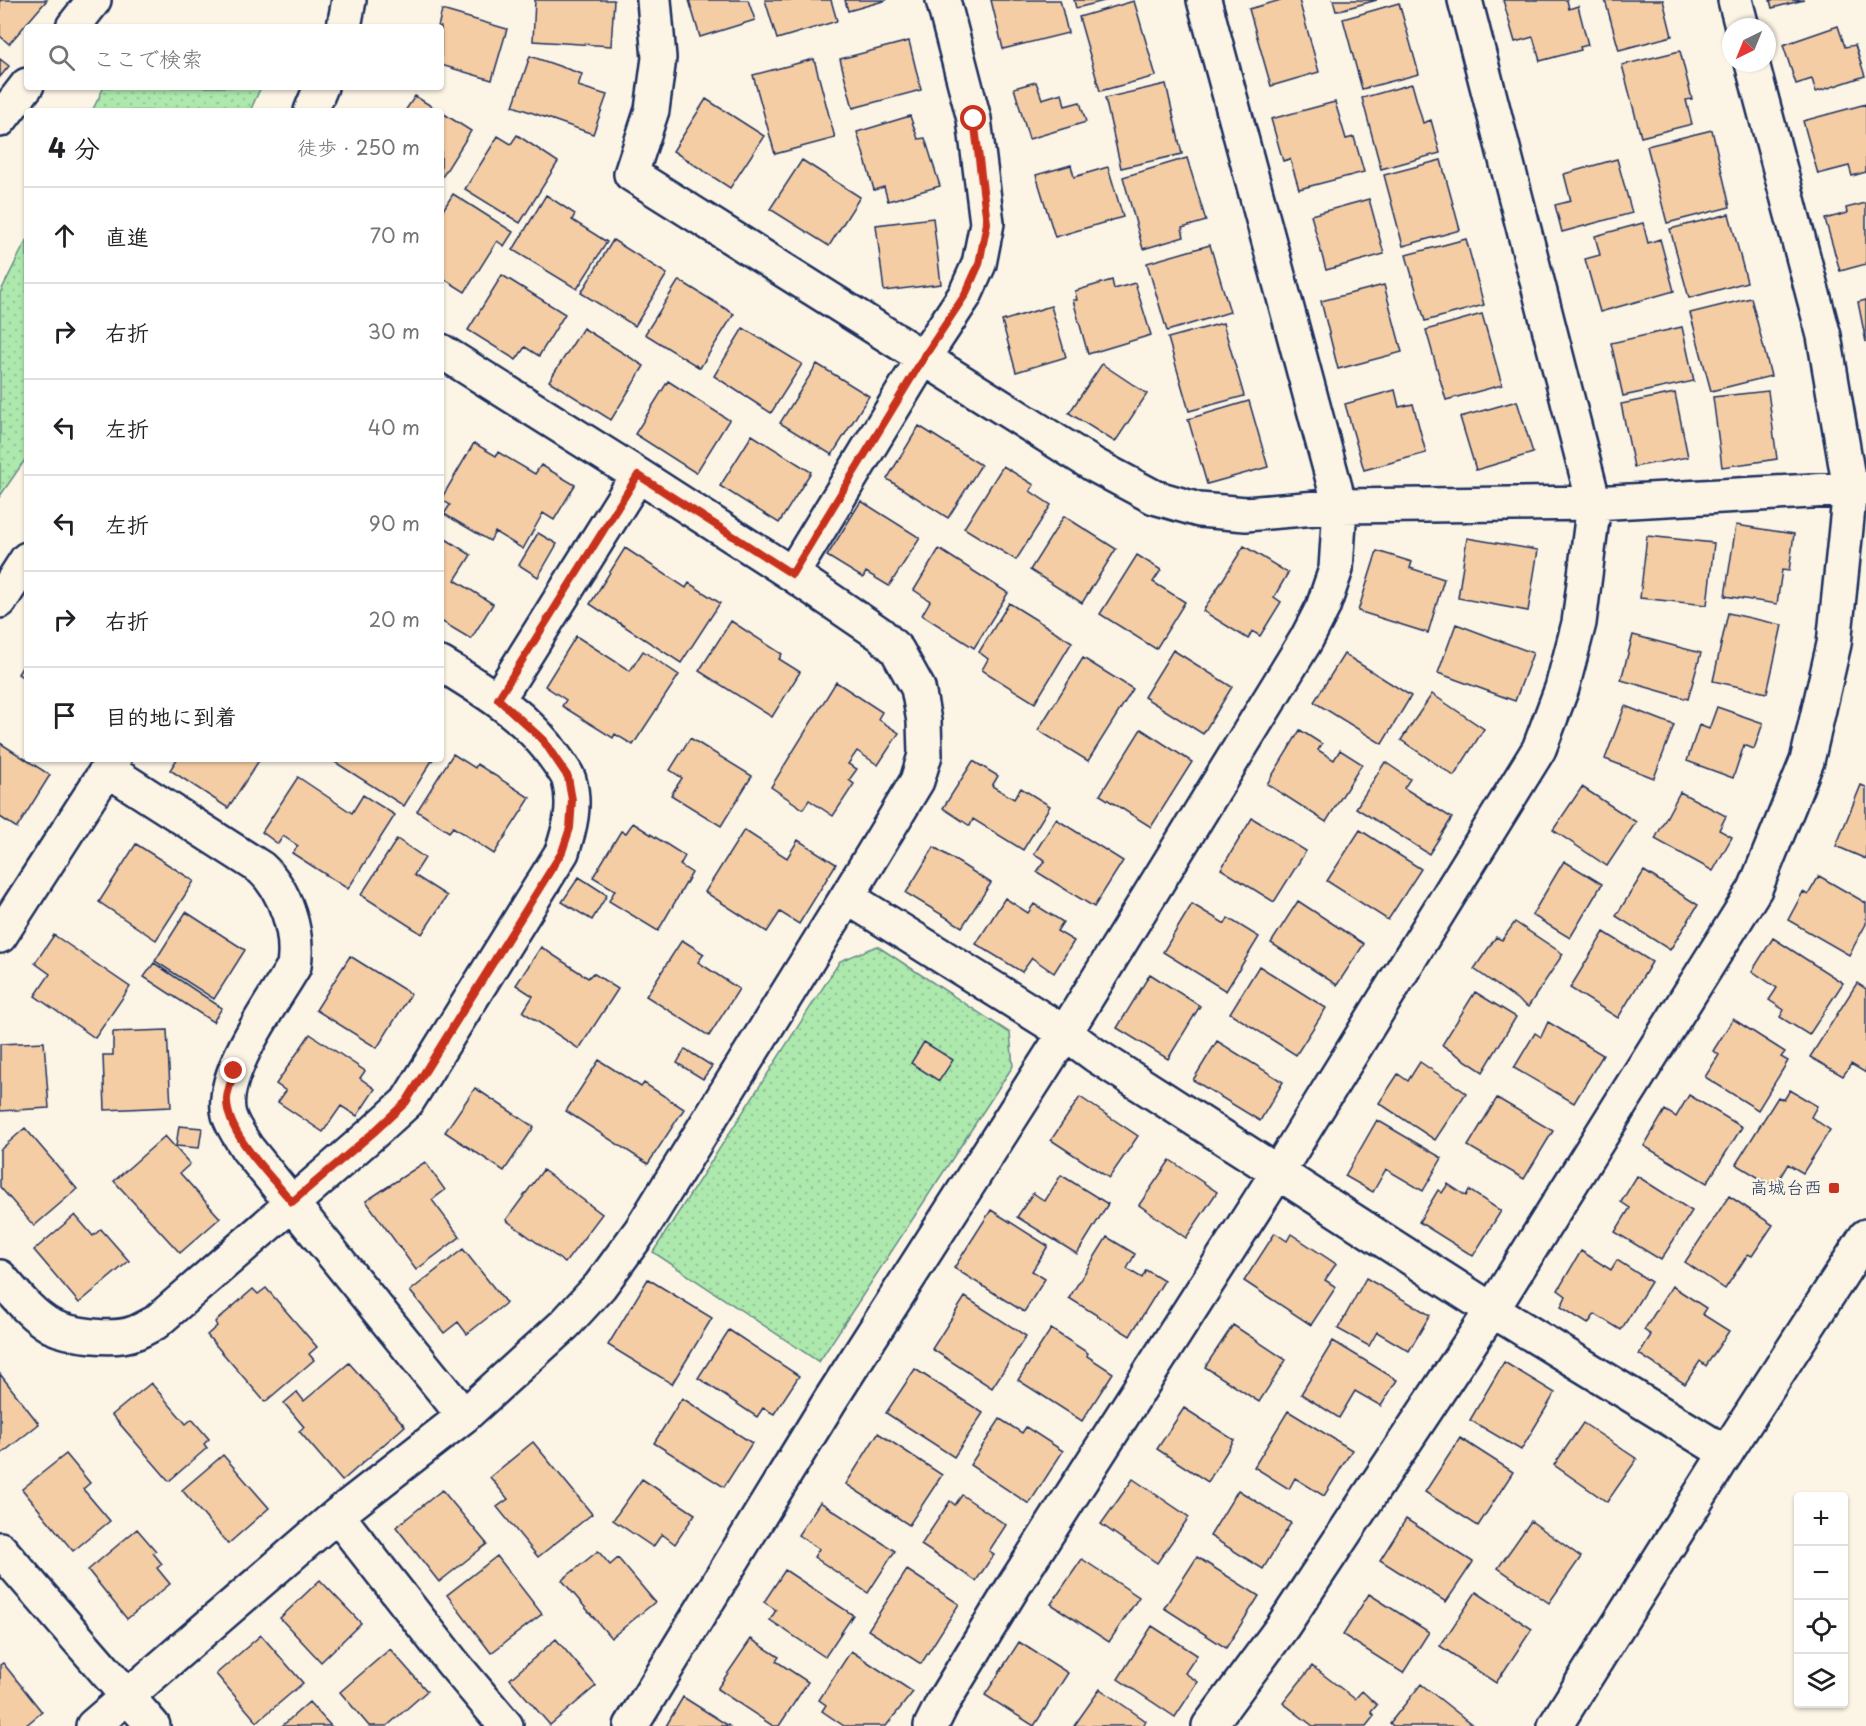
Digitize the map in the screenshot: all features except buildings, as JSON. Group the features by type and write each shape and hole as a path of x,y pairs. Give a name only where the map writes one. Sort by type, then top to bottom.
{"street":[{"path":"75,24 94,0"},
{"path":"345,24 349,0"},
{"path":"654,0 659,58 652,110 631,174 1094,465 1154,497 1199,510 1246,514 1340,506 1593,503 1858,489"},
{"path":"792,574 924,357 965,295 979,264 987,223 974,119 943,0"},
{"path":"632,1726 831,1399 1065,1033 1306,640 1323,607 1336,569 1340,506 1204,0"},
{"path":"931,1726 943,1702 1013,1587 1278,1172 1539,749 1562,688 1579,623 1593,503 1465,0"},
{"path":"1735,0 1740,18"},
{"path":"1209,1726 1283,1626 1491,1310 1755,889 1807,761 1834,644 1858,489 1824,336 1754,72"},
{"path":"0,120 24,89"},
{"path":"312,108 320,90"},
{"path":"93,1726 338,1515 464,1416 565,1324 600,1286 641,1230 847,897 916,782 925,755 924,721 918,688 897,650 880,634 792,574 444,353"},
{"path":"498,699 638,475"},
{"path":"0,602 24,564"},
{"path":"0,1277 34,1314 50,1325 69,1332 105,1337 132,1334 155,1323 406,1102 562,852 570,828 572,800 568,777 543,740 498,699 444,666"},
{"path":"0,936 111,764 261,868 272,878 281,892 291,925 296,953 294,966 234,1071 227,1097 229,1116 247,1148 464,1416"},
{"path":"847,897 1065,1033 1095,1055 1491,1310 1726,1453"},
{"path":"1555,1726 1726,1453 1866,1236"},
{"path":"338,1515 452,1662 506,1726"},
{"path":"0,1550 153,1726"}],"green space":[{"path":"102,90 260,90 251,108 94,108"},
{"path":"24,245 24,461 0,496 0,293"},
{"path":"877,946 1010,1033 1013,1066 819,1362 653,1252 840,961"}],"place":[{"name":"高城台西","path":"1834,1188"}],"route":[{"path":"234,1071 227,1097 229,1116 247,1148 292,1202 406,1102 562,852 570,828 572,800 568,777 543,740 498,699 638,475 792,574 924,357 965,295 979,264 987,223 974,119"}]}
